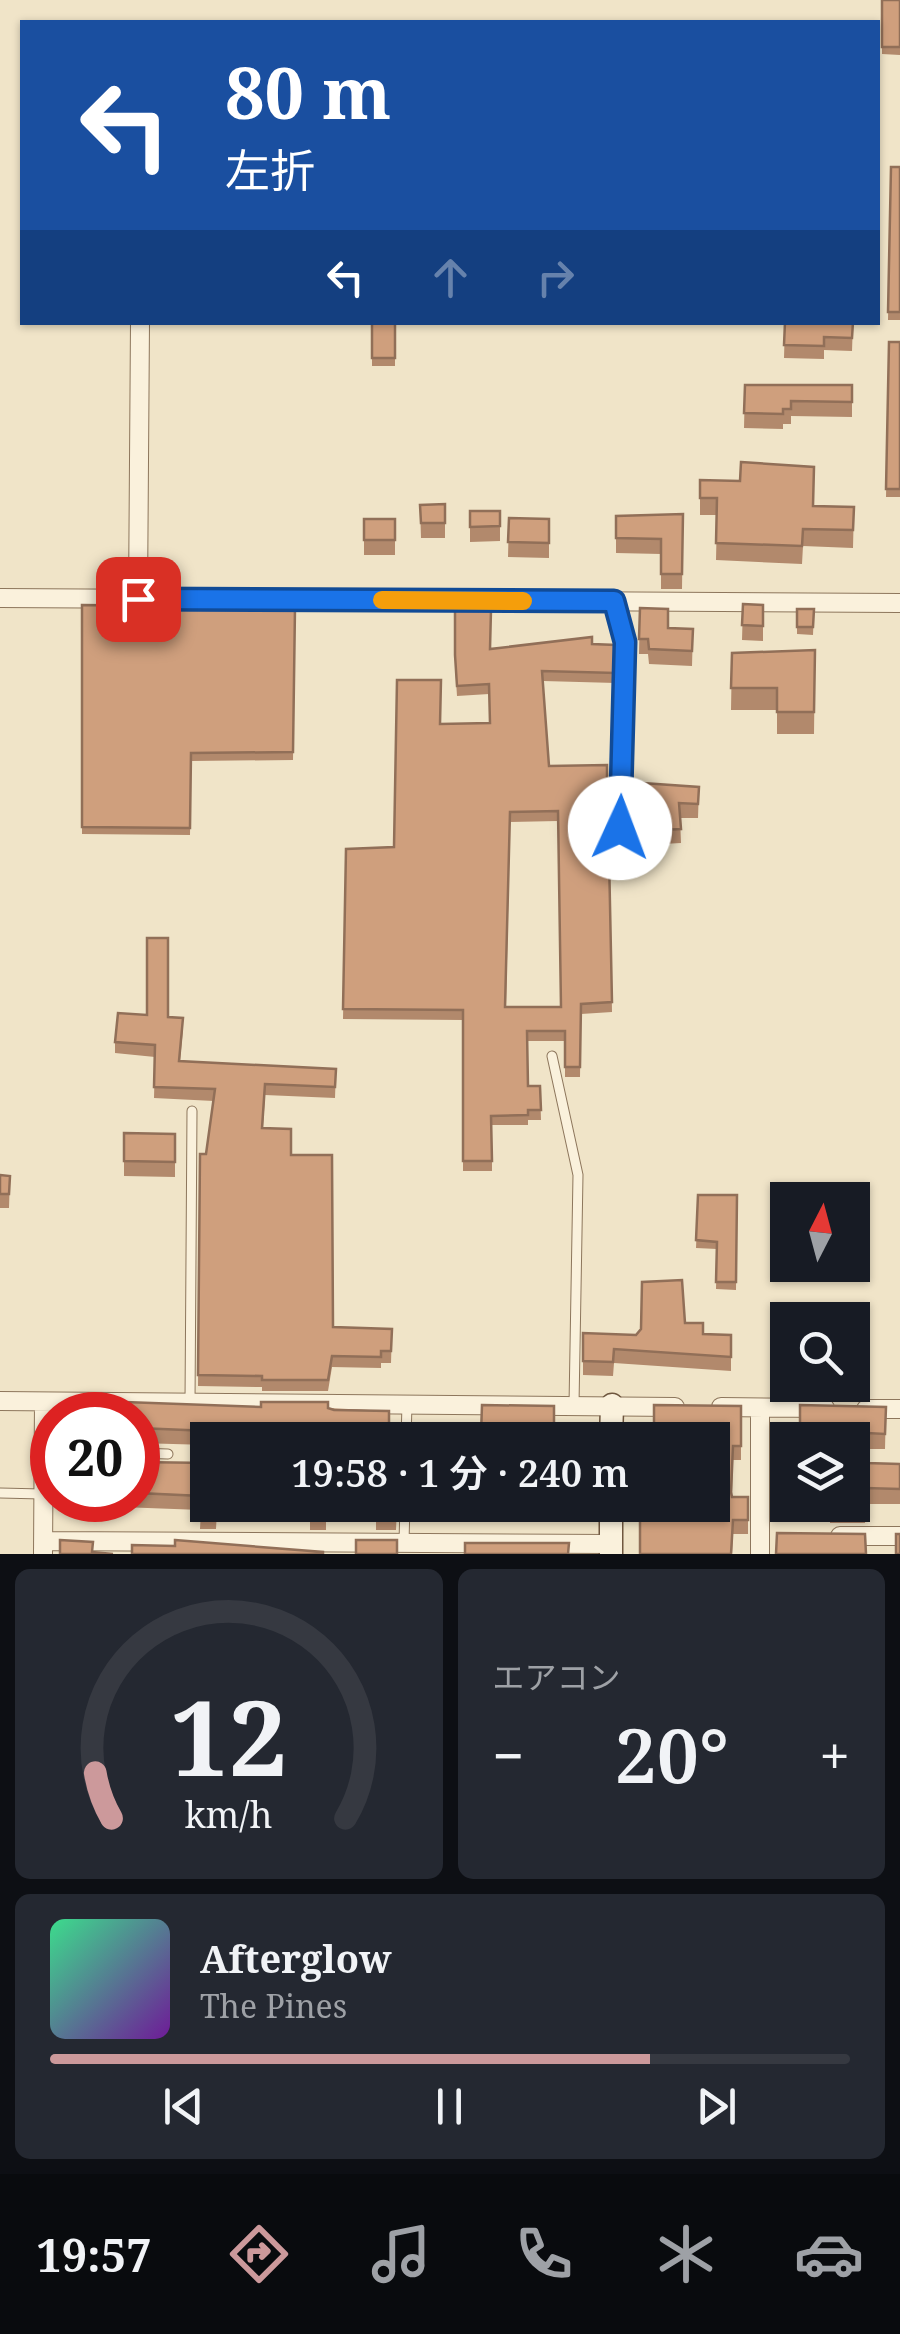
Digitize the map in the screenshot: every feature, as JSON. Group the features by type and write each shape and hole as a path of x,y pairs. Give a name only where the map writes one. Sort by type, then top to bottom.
{"street":[{"path":"138,599 140,325"},
{"path":"0,598 900,603"},
{"path":"0,1401 30,1402"},
{"path":"160,1402 900,1409"},
{"path":"612,1406 612,1422"},
{"path":"760,1408 760,1545 780,1535"},
{"path":"43,1522 43,1548 335,1549 404,1543 453,1549 611,1549 611,1522"},
{"path":"819,1536 877,1545 900,1536"}],"lane":[{"path":"614,601 625,642 620,828"},
{"path":"552,1056 578,1175 574,1405"},
{"path":"190,1402 192,1111"},
{"path":"406,1422 407,1404"},
{"path":"160,1454 168,1454"},
{"path":"0,1494 30,1494"},
{"path":"404,1543 405,1522"}],"building":[{"path":"882,0 900,0 900,47 882,47"},
{"path":"891,167 900,167 900,312 888,312"},
{"path":"372,325 395,325 395,358 372,358"},
{"path":"785,325 853,325 852,338 824,337 824,346 784,345"},
{"path":"889,342 900,342 900,489 886,489"},
{"path":"745,385 852,385 852,402 791,401 791,409 783,409 783,414 744,413"},
{"path":"741,462 814,467 813,506 854,507 853,530 803,529 802,546 716,543 717,498 700,498 700,480 740,481"},
{"path":"445,504 445,523 421,523 420,505"},
{"path":"470,511 500,511 500,526 470,527"},
{"path":"683,514 682,574 661,574 661,539 616,538 616,516"},
{"path":"509,518 549,519 549,543 508,542"},
{"path":"364,519 395,519 395,540 364,540"},
{"path":"743,604 763,605 763,626 742,625"},
{"path":"82,605 295,607 293,752 191,753 190,828 82,827"},
{"path":"640,608 668,609 668,628 693,629 692,651 649,649 648,639 639,639"},
{"path":"797,609 814,609 813,627 797,627"},
{"path":"455,610 491,610 490,649 592,637 592,644 616,645 616,673 542,671 549,766 607,765 607,785 612,785 608,807 612,1002 581,1004 580,1067 565,1067 565,1031 527,1031 528,1086 540,1086 541,1110 528,1110 528,1115 491,1116 492,1161 463,1161 463,1010 343,1009 346,849 394,847 397,680 441,680 440,724 490,723 489,684 457,686","holes":["558,811 561,1007 505,1007 510,812"]},
{"path":"815,650 814,712 777,712 777,688 731,688 732,653"},
{"path":"628,782 699,787 698,804 679,803 681,829 663,830 662,804 627,803"},
{"path":"147,938 168,938 168,1017 183,1018 179,1061 336,1069 335,1087 265,1084 262,1128 291,1129 291,1155 332,1155 333,1327 392,1329 391,1351 381,1351 381,1357 332,1356 328,1380 198,1375 200,1154 206,1154 215,1089 154,1087 155,1045 115,1042 118,1013 147,1015"},
{"path":"124,1133 175,1134 175,1162 124,1161"},
{"path":"0,1175 10,1176 9,1194 0,1194"},
{"path":"698,1195 737,1195 736,1282 716,1282 717,1242 696,1240"},
{"path":"682,1280 685,1323 703,1323 703,1334 731,1335 731,1357 614,1349 613,1362 583,1361 583,1333 636,1335 641,1329 642,1282"},
{"path":"261,1402 328,1402 328,1408 334,1410 389,1411 389,1422 190,1422 190,1430 160,1429 160,1403 261,1407"},
{"path":"482,1405 554,1406 554,1422 481,1422"},
{"path":"654,1405 741,1406 741,1446 733,1446 731,1492 732,1497 748,1497 748,1520 733,1520 731,1554 640,1554 640,1522 730,1522 730,1422 654,1422"},
{"path":"800,1405 886,1407 885,1434 870,1433 870,1422 800,1422"},
{"path":"160,1462 190,1463 190,1495 160,1494"},
{"path":"870,1463 900,1464 900,1489 870,1488"},
{"path":"777,1533 865,1534 866,1554 776,1554"},
{"path":"896,1534 900,1534 900,1554 896,1554"},
{"path":"60,1540 93,1542 92,1552 113,1554 60,1554"},
{"path":"175,1540 323,1554 132,1554 132,1545 175,1546"},
{"path":"356,1540 397,1540 397,1554 356,1554"},
{"path":"465,1543 569,1543 568,1554 465,1554"}],"slow traffic":[{"path":"382,600 523,601"}],"route":[{"path":"138,599 614,601 625,642 620,828"}]}
